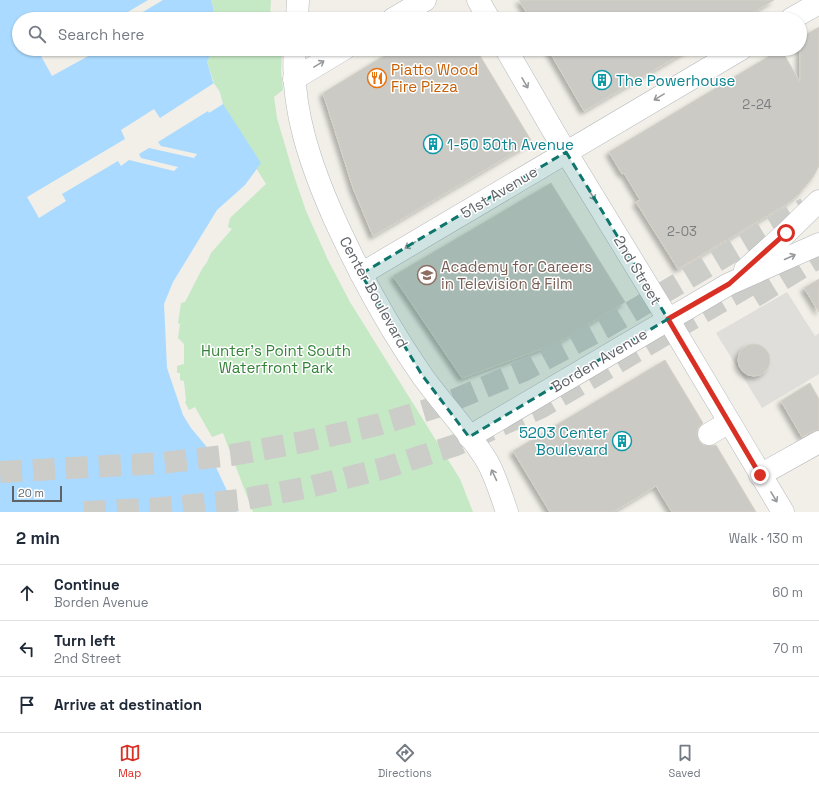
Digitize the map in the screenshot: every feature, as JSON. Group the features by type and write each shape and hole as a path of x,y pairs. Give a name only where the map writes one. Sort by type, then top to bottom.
{"street":[{"path":"297,12 298,0"},
{"path":"405,12 425,0"},
{"path":"478,0 485,12"},
{"path":"803,12 819,3"},
{"name":"Center Boulevard","path":"295,56 294,79 302,127 313,165 330,210 361,274 396,336 418,370 478,448 492,471 507,512"},
{"path":"294,79 332,56"},
{"name":"2nd Street","path":"510,56 782,512"},
{"name":"51st Avenue","path":"361,274 729,56"},
{"name":"Borden Avenue","path":"729,284 819,201"},
{"name":"Borden Avenue","path":"469,437 729,284 819,244"},
{"path":"709,434 729,422"},
{"path":"760,475 819,442"}],"highlighted area":[{"path":"566,152 668,319 469,437 422,375 361,274"}],"shaded area":[{"path":"787,292 815,336 819,333 819,374 762,408 716,333"}],"green space":[{"path":"211,0 271,0 270,12 214,12"},
{"name":"Hunter’s Point South Waterfront Park","path":"210,56 282,56 281,71 283,90 274,97 277,118 306,211 328,260 350,302 460,479 473,512 253,512 223,433 212,437 195,407 189,410 185,402 184,381 180,380 180,373 177,373 177,366 184,364 184,344 178,338 180,324 178,323 181,303 185,302 211,253 232,229 228,227 230,218 266,184 250,158 125,139 214,83 207,62"}],"water":[{"path":"0,0 211,0 214,12 12,12 12,56 210,56 207,62 213,82 220,92 223,104 261,163 245,185 217,210 173,282 164,304 167,368 183,415 191,428 206,446 237,512 0,512"}],"pier":[{"path":"148,0 163,0 143,12 128,12"},
{"path":"41,56 88,56 52,76"},
{"path":"214,83 220,92 223,104 209,113 208,111 158,142 161,146 197,154 194,158 149,148 139,154 141,158 178,167 174,171 129,160 121,166 118,161 62,194 66,201 39,218 27,197 125,139 121,130 154,109 160,118"}],"building":[{"path":"519,0 774,0 754,12 526,12"},
{"path":"819,27 819,166 813,177 799,194 787,204 678,269 636,202 640,200 624,173 622,174 609,152 769,56 785,56 800,82 800,56 807,56 807,34"},
{"name":"1-50 50th Avenue","path":"384,56 480,56 532,142 373,236 353,188 323,93"},
{"name":"The Powerhouse","path":"552,56 678,56 584,111"},
{"path":"551,183 625,302 558,343 462,378 393,276"},
{"path":"819,279 819,312 804,288"},
{"path":"751,344 757,344 767,351 770,360 769,366 763,373 757,376 751,376 741,369 738,363 738,357 745,347"},
{"name":"5203 Center Boulevard","path":"665,360 703,423 698,428 697,434 699,441 703,445 716,445 756,512 672,512 656,486 613,512 550,512 513,451"},
{"path":"810,383 819,399 819,430 813,431 802,437 781,401"}],"tunnel":[{"path":"0,472 162,463 232,455 303,442 377,425 437,407 525,370 604,328 806,208"},
{"path":"754,297 819,257"},
{"path":"84,512 162,508 240,500 310,487 385,468 456,445 540,408 765,276"}],"place":[{"name":"Piatto Wood Fire Pizza","path":"377,78"},
{"name":"The Powerhouse","path":"602,80"},
{"name":"1-50 50th Avenue","path":"433,144"},
{"name":"Academy for Careers in Television & Film","path":"427,275"},
{"name":"5203 Center Boulevard","path":"622,441"}],"route":[{"path":"760,475 668,319 729,284 786,233"}]}
